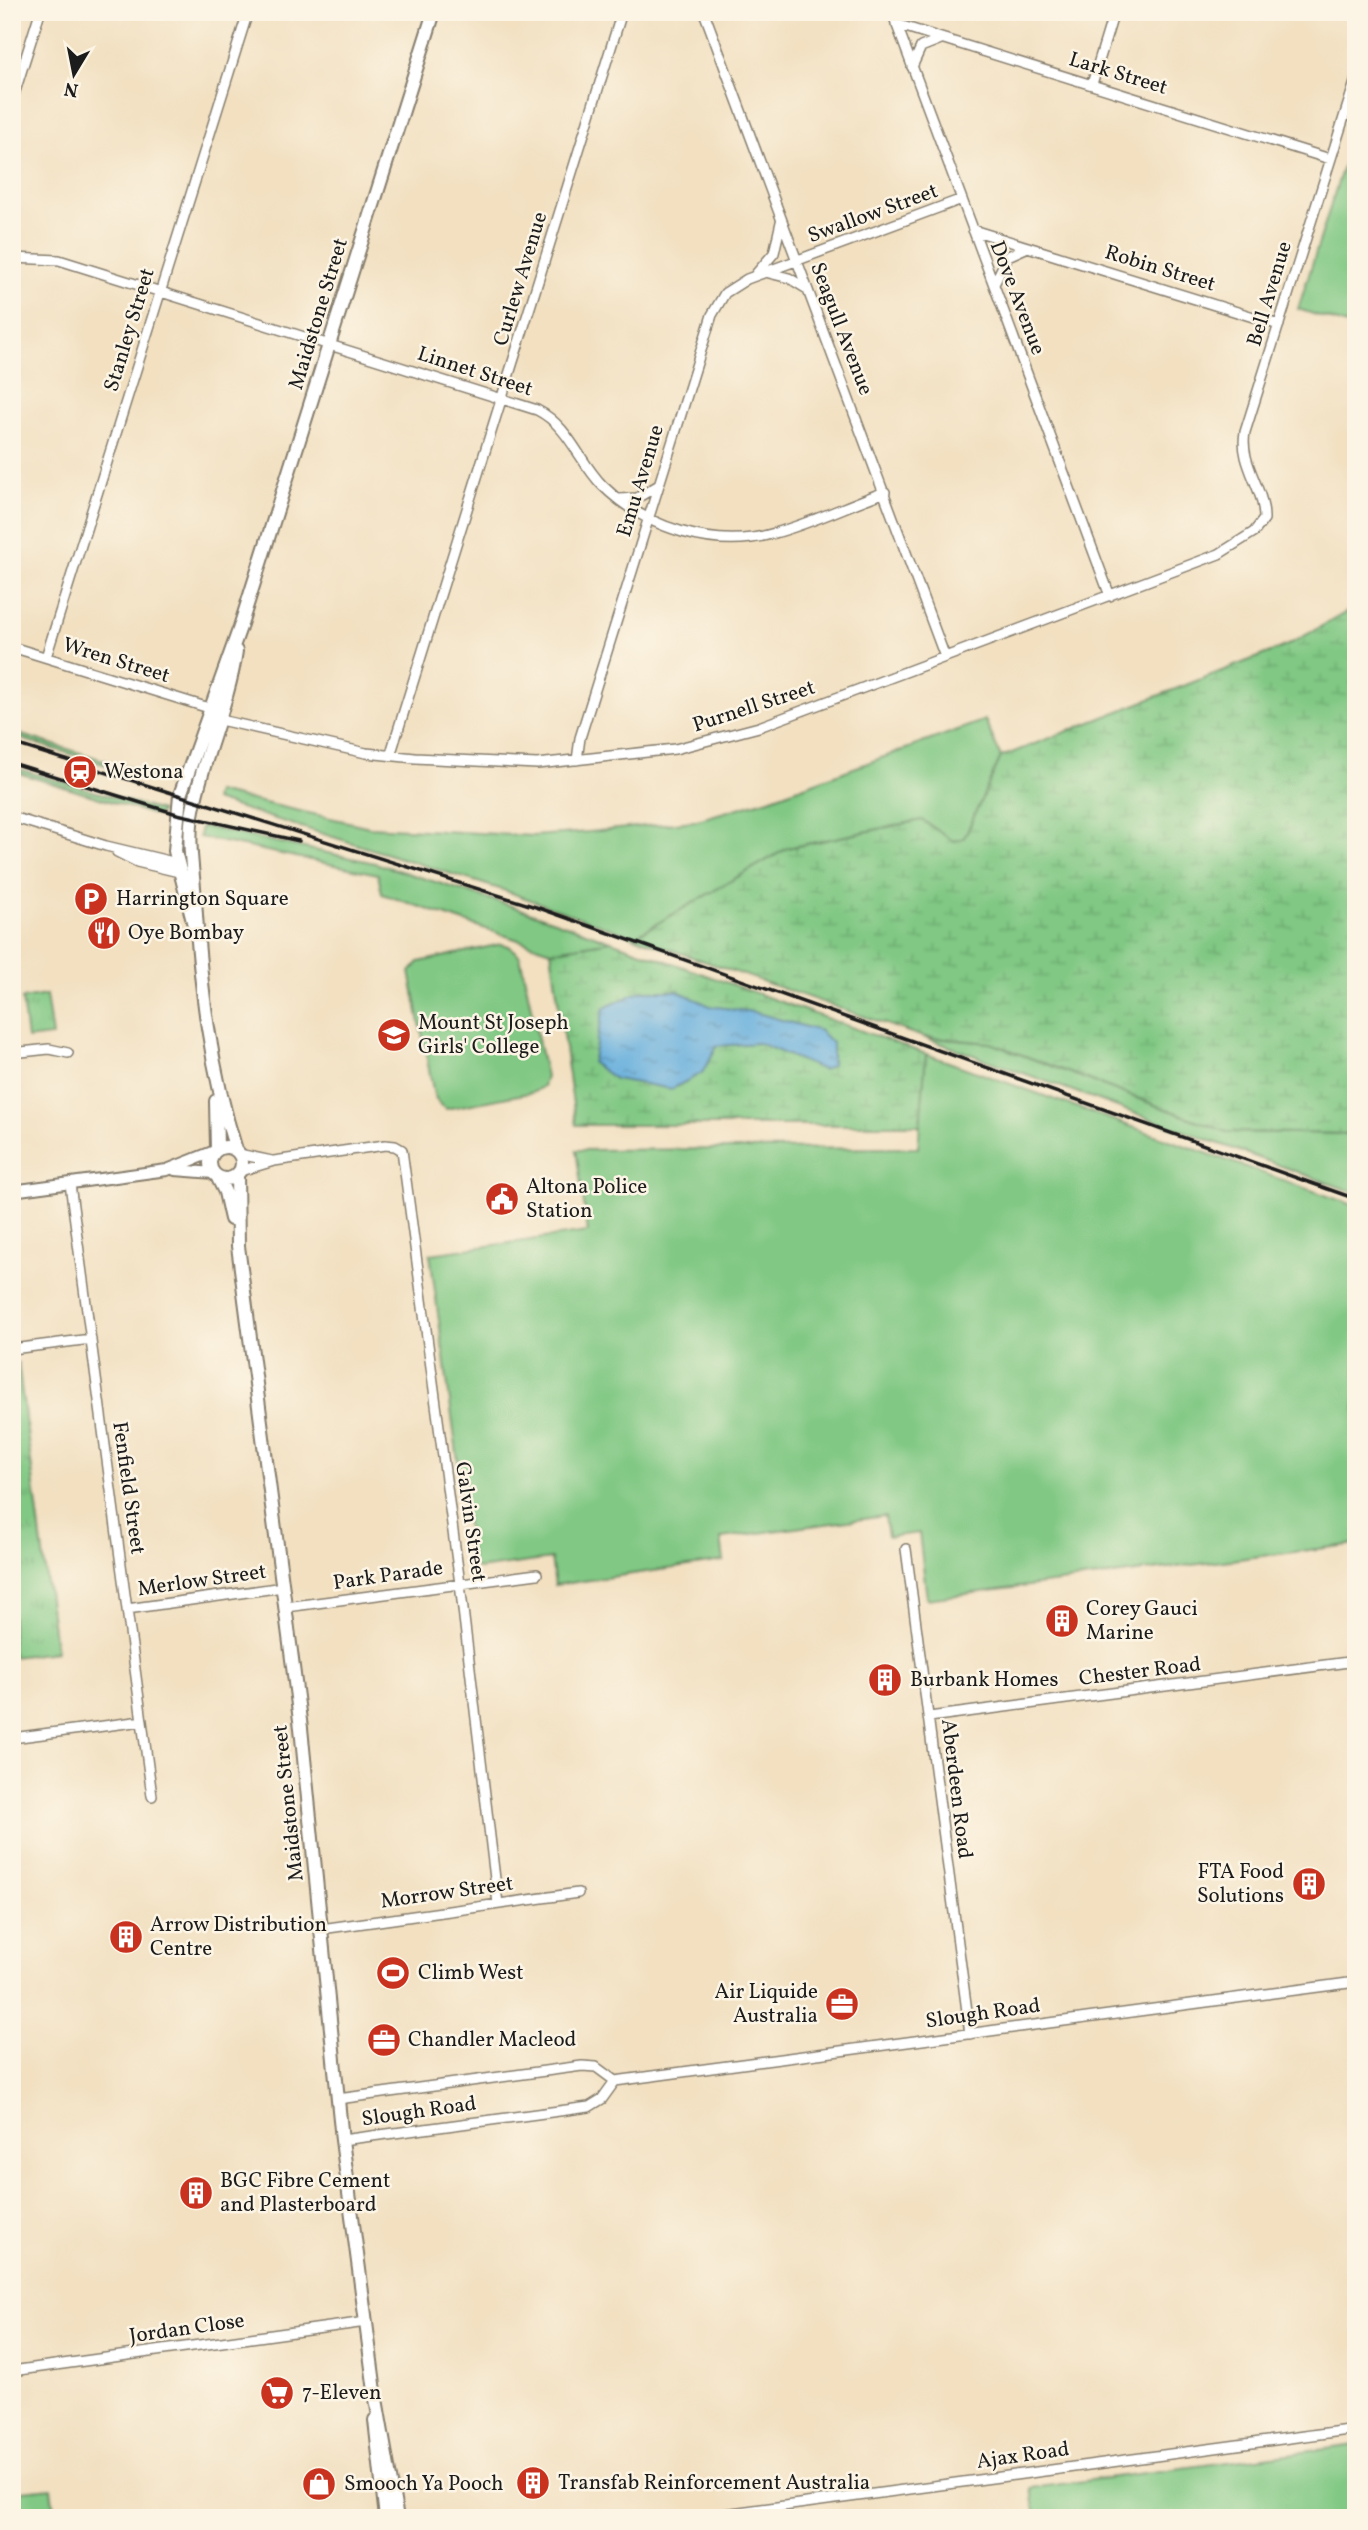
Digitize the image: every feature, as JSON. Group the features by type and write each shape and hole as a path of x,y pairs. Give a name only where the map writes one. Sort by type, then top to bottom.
{"main road":[{"name":"Maidstone Street","path":"195,929 178,868 175,829 180,794 240,627 434,12"},
{"name":"Maidstone Street","path":"216,1150 216,1082 195,929 190,832 193,808 220,720 240,627"},
{"path":"209,708 220,720"},
{"path":"178,868 192,867"},
{"name":"Maidstone Street","path":"216,1082 238,1152"},
{"path":"226,1147 238,1152 242,1162 239,1173 227,1179 215,1174 210,1160 216,1150 226,1147"},
{"name":"Maidstone Street","path":"238,1246 239,1173"},
{"name":"Maidstone Street","path":"215,1174 225,1192 238,1246 286,1607 342,2140 376,2399 397,2518"},
{"name":"Maidstone Street","path":"376,2399 375,2441 386,2518"}],"street":[{"path":"12,101 40,12"},
{"name":"Stanley Street","path":"46,657 248,12"},
{"name":"Curlew Avenue","path":"390,756 622,12"},
{"name":"Seagull Avenue","path":"704,12 945,657"},
{"name":"Dove Avenue","path":"892,12 1110,596"},
{"path":"1092,84 1114,12"},
{"name":"Lark Street","path":"896,24 1330,159"},
{"path":"912,66 921,47 943,38"},
{"name":"Bell Avenue","path":"1264,519 1262,501 1244,452 1244,440 1330,159 1352,104 1356,79"},
{"name":"Swallow Street","path":"797,261 962,199"},
{"path":"754,276 773,255 782,220"},
{"name":"Robin Street","path":"973,230 1279,325"},
{"path":"993,284 1008,256 1030,247"},
{"name":"Linnet Street","path":"12,258 59,260 502,398 554,420 596,478 619,499 648,519 695,535 745,538 775,533 885,492"},
{"name":"Emu Avenue","path":"578,760 580,738 716,305 732,287 797,261"},
{"path":"754,276 781,275 808,290"},
{"path":"619,499 637,498 659,485"},
{"name":"Purnell Street","path":"220,720 390,756 537,764 697,746 759,727 1219,554 1254,533 1264,519"},
{"name":"Wren Street","path":"12,647 209,708"},
{"path":"12,817 106,846 137,862 178,868"},
{"path":"12,1053 49,1049 68,1053"},
{"name":"Galvin Street","path":"274,1161 385,1145 399,1147 403,1154 460,1584 498,1904"},
{"path":"167,1170 216,1150"},
{"path":"238,1152 274,1161"},
{"path":"239,1173 274,1161"},
{"path":"12,1191 167,1170 215,1174"},
{"name":"Fenfield Street","path":"70,1184 152,1796"},
{"path":"12,1349 91,1339"},
{"name":"Aberdeen Road","path":"906,1549 970,2034"},
{"name":"Park Parade","path":"286,1607 537,1574"},
{"name":"Merlow Street","path":"127,1609 283,1587"},
{"name":"Chester Road","path":"929,1717 1356,1661"},
{"path":"12,1738 142,1721"},
{"name":"Morrow Street","path":"321,1928 578,1893"},
{"name":"Slough Road","path":"338,2099 582,2066 597,2067 615,2081 1356,1982"},
{"name":"Slough Road","path":"342,2140 589,2107 602,2099 615,2081"},
{"name":"Jordan Close","path":"12,2371 366,2322"},
{"name":"Ajax Road","path":"695,2518 1356,2429"}],"green space":[{"path":"1345,160 1356,162 1356,328 1298,309"},
{"path":"1356,607 1356,1134 1227,1132 991,1043 923,1037 634,937 788,848 922,820 953,841 964,838 1001,757 1286,646"},
{"path":"985,720 1001,757 965,838 953,841 922,820 788,848 634,937 503,890 214,800 216,792 370,827 533,836 589,832 694,821 769,799"},
{"path":"12,732 172,781 171,785 12,736"},
{"path":"12,767 161,811 158,816 12,771"},
{"path":"201,826 375,863 512,906 611,941 551,951 382,894 378,874 199,837"},
{"path":"611,941 926,1054 920,1125 576,1125 551,951"},
{"path":"501,944 509,946 520,956 546,1077 543,1086 534,1092 446,1109 434,1095 410,972 419,962"},
{"path":"46,995 52,1036 27,1039 22,999"},
{"path":"923,1037 990,1043 1227,1132 1356,1134 1356,1193"},
{"path":"926,1054 1356,1206 1356,1544 927,1599 919,1533 888,1537 885,1516 721,1538 724,1561 555,1585 551,1559 478,1569 472,1565 430,1254 588,1232 576,1150 918,1148"},
{"path":"12,1363 18,1363 56,1652 12,1657"},
{"path":"1356,2445 1356,2518 1035,2518 1031,2488"},
{"path":"51,2488 55,2518 12,2518 12,2492"}],"water":[{"path":"641,991 678,991 710,1006 754,1012 820,1031 832,1043 832,1065 823,1070 759,1043 717,1046 702,1073 672,1089 615,1079 592,1063 604,1008"}],"railway":[{"path":"12,743 539,908 1356,1199"},
{"path":"12,763 177,814 299,841"}],"place":[{"name":"Westona","path":"80,772"},
{"name":"Harrington Square","path":"91,899"},
{"name":"Oye Bombay","path":"104,933"},
{"name":"Mount St Joseph Girls' College","path":"394,1035"},
{"name":"Altona Police Station","path":"502,1199"},
{"name":"Corey Gauci Marine","path":"1062,1621"},
{"name":"Burbank Homes","path":"885,1680"},
{"name":"FTA Food Solutions","path":"1309,1884"},
{"name":"Arrow Distribution Centre","path":"126,1937"},
{"name":"Climb West","path":"393,1973"},
{"name":"Air Liquide Australia","path":"842,2004"},
{"name":"Chandler Macleod","path":"384,2040"},
{"name":"BGC Fibre Cement and Plasterboard","path":"196,2193"},
{"name":"7-Eleven","path":"277,2393"},
{"name":"Transfab Reinforcement Australia","path":"533,2483"},
{"name":"Smooch Ya Pooch","path":"319,2484"}]}
